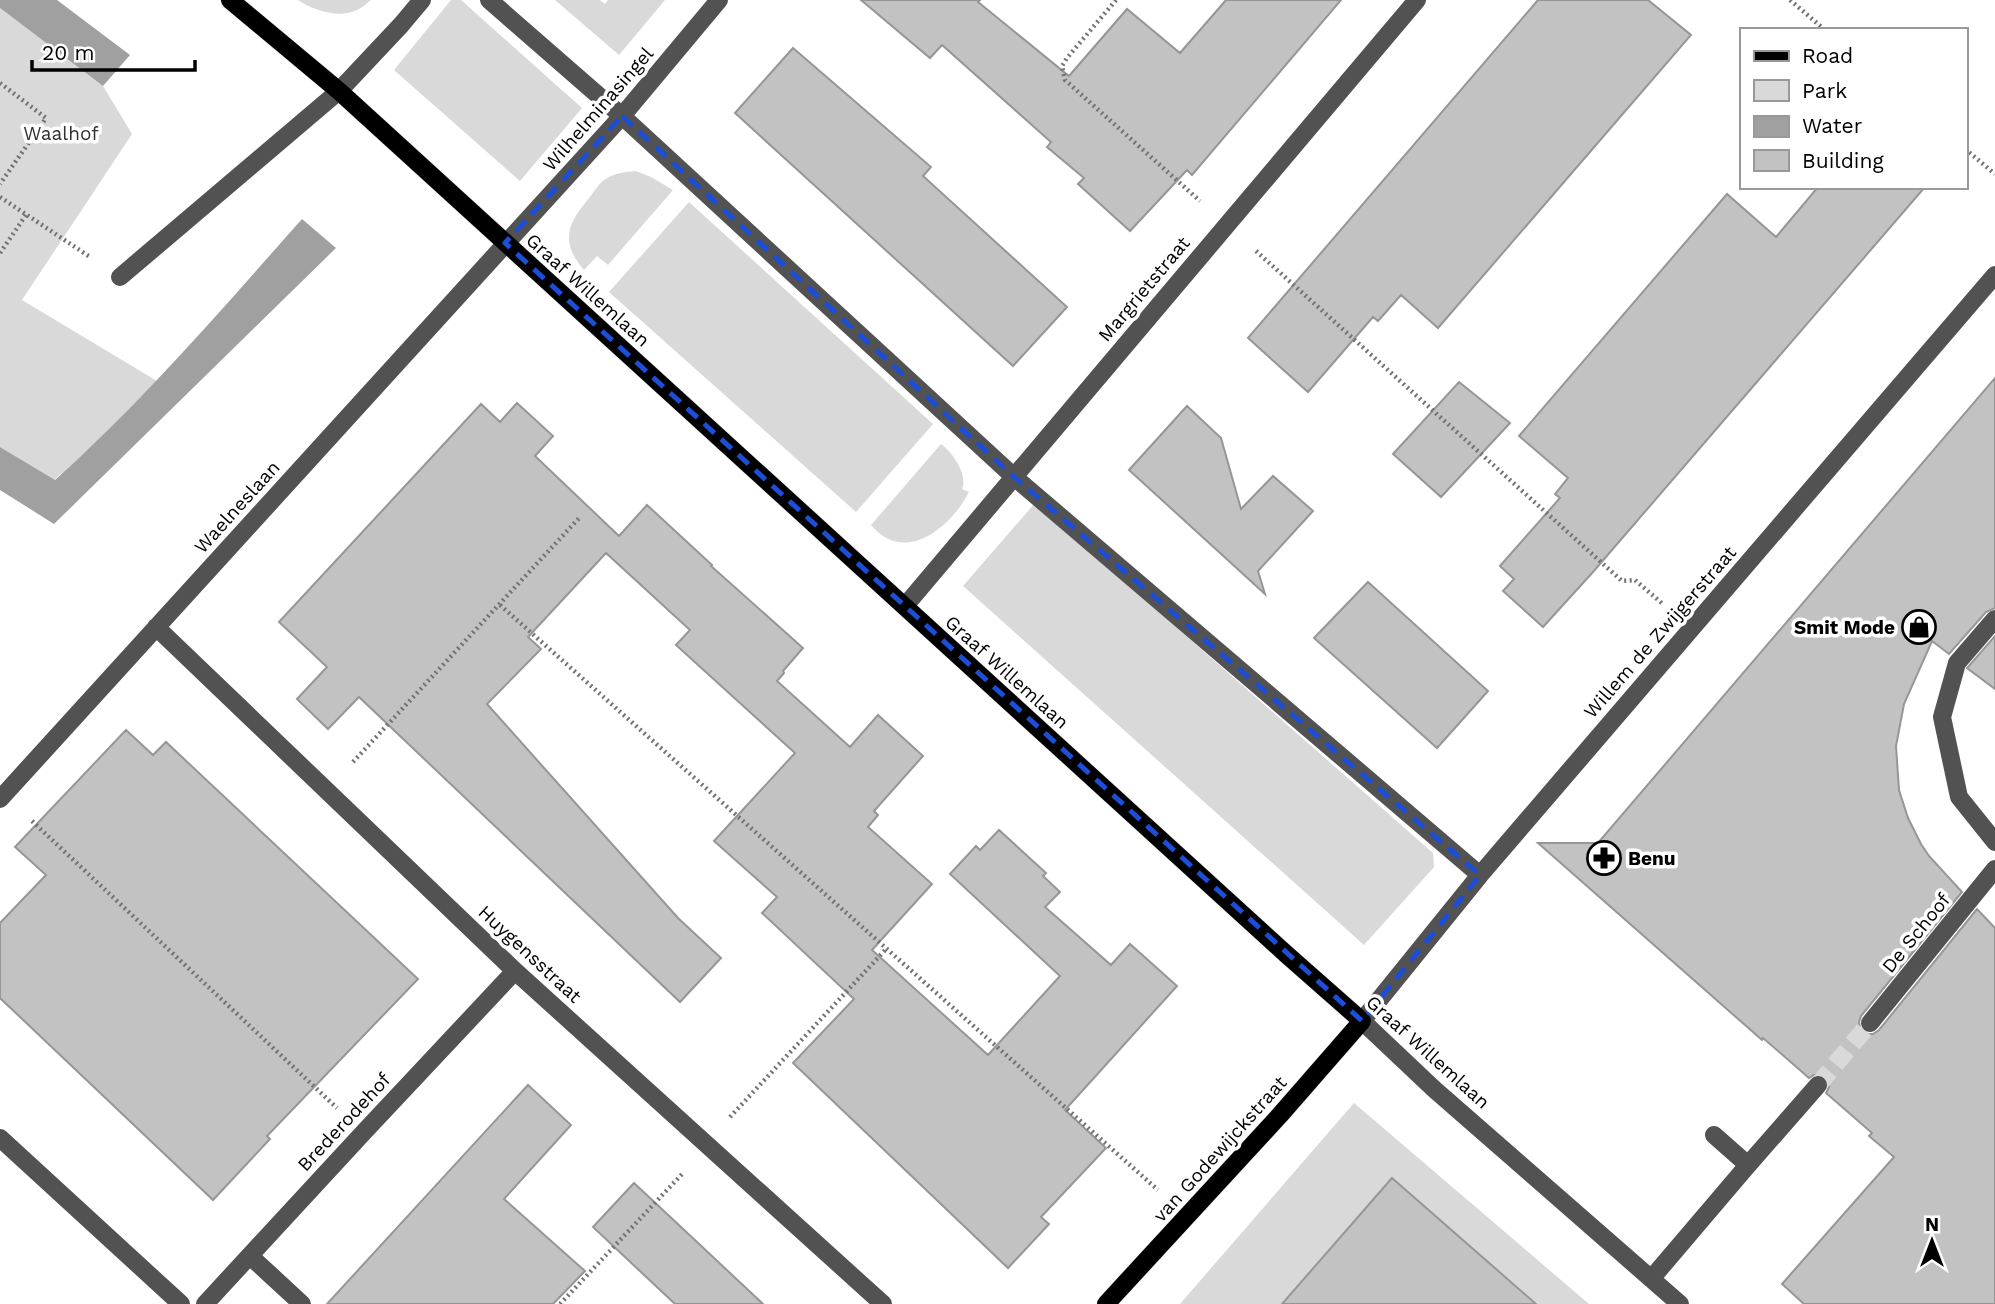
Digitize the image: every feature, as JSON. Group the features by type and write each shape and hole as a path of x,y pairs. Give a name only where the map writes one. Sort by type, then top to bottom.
{"main road":[{"name":"Graaf Willemlaan","path":"230,0 339,91 1362,1021"},
{"name":"van Godewijckstraat","path":"1106,1304 1280,1115 1362,1021"}],"street":[{"path":"120,276 339,91 422,0"},
{"path":"489,0 622,116 1013,477 1480,875"},
{"name":"Wilhelminasingel","path":"505,243 622,116 719,0"},
{"name":"Margrietstraat","path":"905,606 1418,0"},
{"name":"Waelneslaan","path":"2,797 505,243"},
{"name":"Willem de Zwijgerstraat","path":"1362,1021 1480,875 1690,629 1992,285"},
{"path":"1995,619 1956,663 1942,717 1959,797 1995,842"},
{"name":"Huygensstraat","path":"156,627 515,971 883,1304"},
{"name":"De Schoof","path":"1870,1023 1995,869"},
{"name":"Brederodehof","path":"205,1304 515,971"},
{"name":"Graaf Willemlaan","path":"1362,1021 1434,1089 1680,1304"},
{"path":"1651,1279 1818,1085"},
{"path":"1714,1135 1748,1165"},
{"path":"0,1138 181,1304"},
{"path":"250,1256 302,1304"}],"path":[{"path":"1116,0 1067,58 1062,66 1065,80 1622,581 1635,580 1690,629"},
{"path":"1790,0 1823,28"},
{"path":"0,83 46,117 0,184"},
{"path":"1967,151 1995,174"},
{"path":"0,197 120,276"},
{"path":"0,253 26,215"},
{"path":"326,791 581,516"},
{"path":"500,605 1188,1216"},
{"path":"2,797 363,1133"},
{"path":"560,1304 887,948"}],"highlighted area":[{"path":"622,116 1013,476 1480,875 1362,1021 505,243"}],"green space":[{"path":"298,0 371,0 359,9 342,14 319,10"},
{"path":"451,0 461,0 582,108 520,181 394,70"},
{"path":"555,0 600,0 605,4 608,0 665,0 619,55"},
{"name":"Waalhof","path":"0,8 103,86 132,134 22,300 157,381 54,480 0,447"},
{"path":"636,171 673,190 608,265 597,256 584,270 576,260 569,241 569,232 576,215 604,180 616,174"},
{"path":"689,202 933,424 856,512 609,292"},
{"path":"941,444 958,464 963,477 962,489 969,492 951,518 926,537 912,542 898,542 884,537 871,525"},
{"path":"1035,503 1433,853 1434,867 1364,945 963,586"},
{"path":"1354,1103 1589,1304 1180,1304"}],"water":[{"path":"0,0 57,0 130,55 103,86 0,8"},
{"path":"302,219 336,248 54,524 0,490 0,447 55,480 151,386"}],"building":[{"path":"861,0 980,0 978,2 1069,76 1127,9 1180,53 1226,0 1341,0 1192,175 1187,170 1130,231 1078,184 1084,178 1047,147 1051,142 942,45 930,58"},
{"path":"1538,0 1648,0 1691,35 1438,328 1401,295 1378,321 1373,317 1308,392 1248,338"},
{"path":"793,48 931,167 923,176 1067,307 1013,366 735,113"},
{"path":"1816,189 1923,189 1543,627 1503,591 1514,579 1500,566 1560,498 1555,494 1568,478 1519,436 1727,194 1776,237"},
{"path":"1995,378 1995,608 1986,612 1949,654 1932,641 1904,704 1896,746 1899,790 1908,818 1929,856 1962,892 1861,1016 1859,1022 1860,1028 1868,1034 1879,1030 1977,909 1995,928 1995,1304 1804,1304 1782,1284 1894,1157 1869,1136 1872,1133 1826,1093 1829,1087 1826,1077 1820,1074 1809,1078 1763,1038 1762,1040 1538,843 1598,843"},
{"path":"1459,382 1510,423 1441,497 1393,454"},
{"path":"517,403 553,436 535,456 619,536 647,505 803,648 777,681 850,747 878,715 923,756 874,811 878,815 868,827 932,884 872,950 988,1055 1060,976 950,874 976,846 980,850 999,830 1046,873 1043,876 1060,892 1045,907 1111,965 1130,944 1177,986 1065,1110 1106,1148 1041,1217 1049,1224 1008,1268 793,1063 854,999 762,913 777,897 714,841 795,753 676,645 690,630 606,553 528,637 541,649 487,704 678,918 721,958 680,1002 359,697 328,729 297,699 327,667 279,622 481,404 500,422"},
{"path":"1187,406 1221,438 1241,509 1273,476 1313,511 1258,571 1265,594 1129,470"},
{"path":"1368,582 1488,691 1437,748 1314,638"},
{"path":"1995,636 1995,689 1967,668"},
{"path":"126,730 153,755 166,742 418,979 267,1136 270,1139 213,1200 0,998 0,923 46,875 15,847"},
{"path":"528,1085 571,1125 504,1199 585,1271 553,1304 327,1304"},
{"path":"1392,1178 1536,1304 1282,1304"},
{"path":"634,1183 763,1304 675,1304 593,1227"}],"tunnel":[{"path":"1818,1085 1870,1023"}],"place":[{"name":"Smit Mode","path":"1919,627"},
{"name":"Benu","path":"1604,858"}]}
